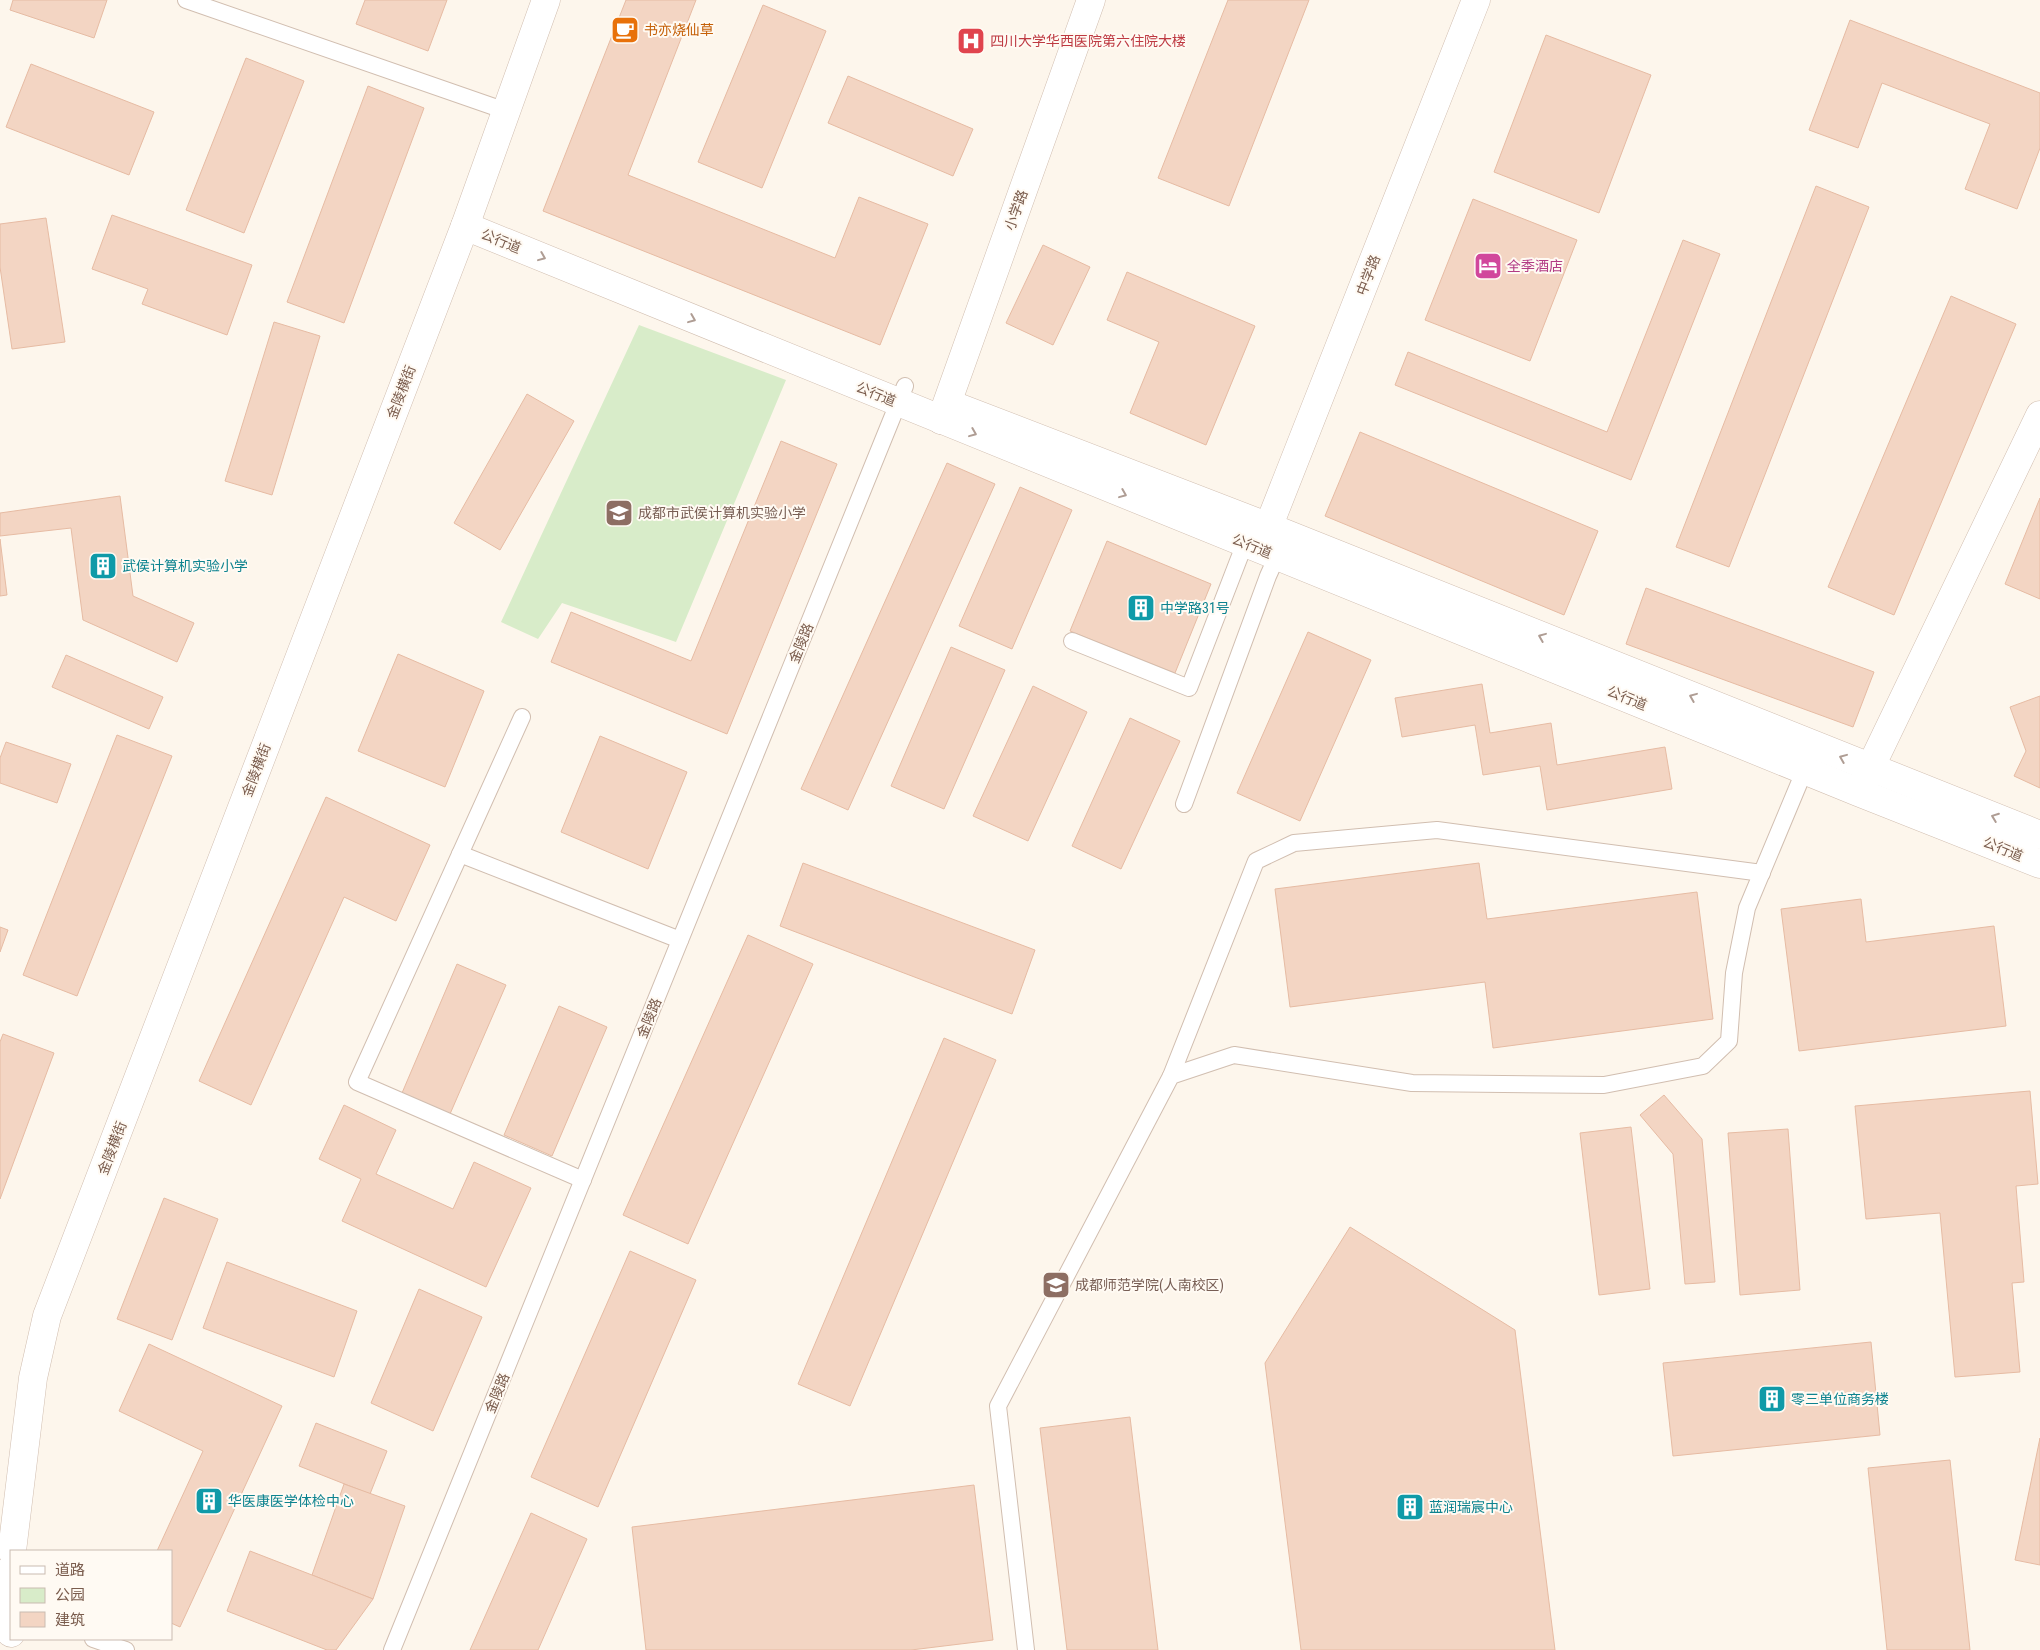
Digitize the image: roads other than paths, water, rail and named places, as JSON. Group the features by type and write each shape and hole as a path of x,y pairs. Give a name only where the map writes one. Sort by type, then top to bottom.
{"street":[{"name":"金陵横街","path":"12,1550 33,1378 47,1316 468,217 546,0"},
{"name":"小学路","path":"944,412 1091,0"},
{"name":"中学路","path":"1263,544 1476,0"},
{"name":"公行道","path":"468,217 1263,544 1864,780 2040,864"},
{"path":"1864,780 2040,415"},
{"name":"公行道","path":"1864,780 2040,835"}],"lane":[{"path":"186,0 506,111"},
{"name":"金陵路","path":"392,1650 902,394"},
{"path":"1072,641 1189,688 1263,544"},
{"path":"1184,804 1268,576 1263,544"},
{"path":"522,717 357,1082 583,1180"},
{"path":"1171,1076 1234,1055 1412,1083 1604,1085 1703,1066 1729,1041 1734,973 1747,908 1810,758"},
{"path":"1026,1650 998,1406 1171,1076 1256,861 1294,843 1437,830 1762,872"},
{"path":"460,854 680,940"},
{"path":"96,1640 126,1650"}],"place":[{"name":"书亦烧仙草","path":"625,30"},
{"name":"四川大学华西医院第六住院大楼","path":"971,41"},
{"name":"全季酒店","path":"1488,266"},
{"name":"成都市武侯计算机实验小学","path":"619,513"},
{"name":"武侯计算机实验小学","path":"103,566"},
{"name":"中学路31号","path":"1141,608"},
{"name":"成都师范学院(人南校区)","path":"1056,1285"},
{"name":"零三单位商务楼","path":"1772,1399"},
{"name":"华医康医学体检中心","path":"209,1501"},
{"name":"蓝润瑞宸中心","path":"1410,1507"}]}
